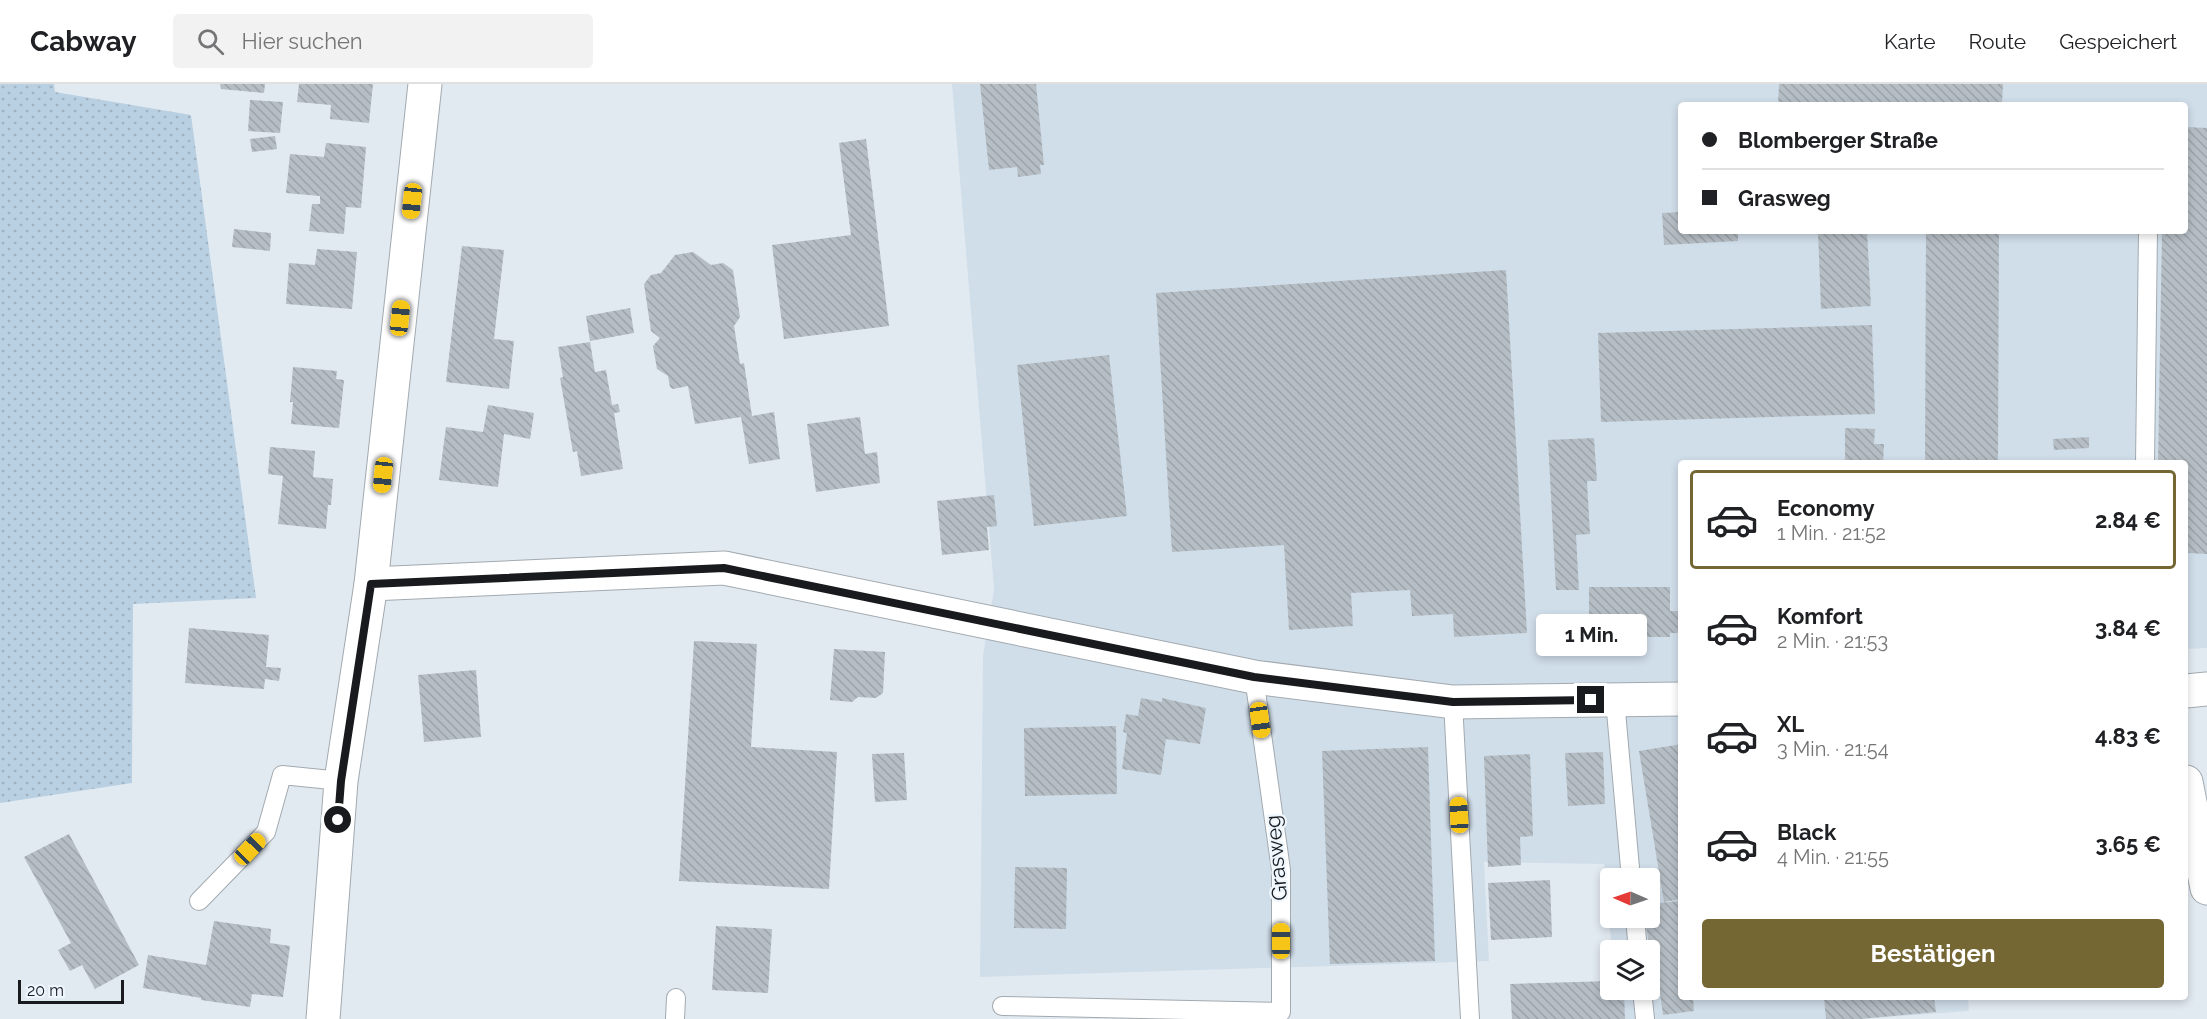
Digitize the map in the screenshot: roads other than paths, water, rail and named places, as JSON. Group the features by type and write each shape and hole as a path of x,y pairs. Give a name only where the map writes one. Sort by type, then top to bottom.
{"street":[{"path":"323,1019 341,781 371,584 425,84"},
{"path":"371,584 724,568 1254,677 1453,702 1678,699"},
{"path":"2188,692 2207,690"},
{"path":"2188,792 2207,888"}],"lane":[{"path":"2145,460 2148,234"},
{"name":"Grasweg","path":"1002,1006 1281,1012 1281,870 1254,677"},
{"path":"1615,700 1630,868"},
{"path":"1453,702 1470,1019"},
{"path":"200,901 267,832 282,775 341,781"},
{"path":"675,1019 676,998"},
{"path":"1643,1000 1645,1019"}]}
